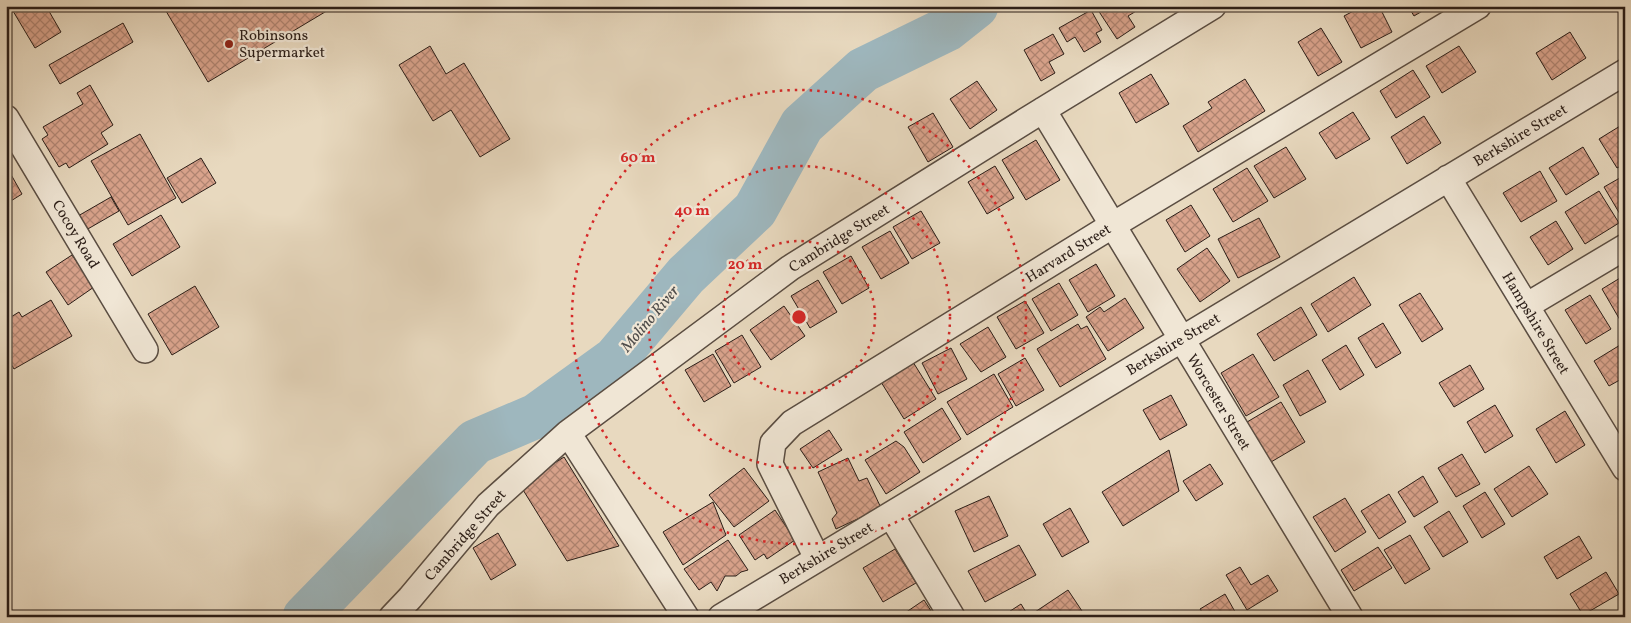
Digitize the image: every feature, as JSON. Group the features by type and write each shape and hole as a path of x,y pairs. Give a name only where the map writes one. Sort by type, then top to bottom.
{"street":[{"name":"Cambridge Street","path":"392,617 415,608 488,504 568,433 790,268 1213,6"},
{"name":"Harvard Street","path":"817,558 770,464 773,443 792,423 1113,225 1478,6"},
{"name":"Berkshire Street","path":"721,617 1625,72"},
{"name":"Worcester Street","path":"1043,110 1350,617"},
{"name":"Cocoy Road","path":"6,118 145,350"},
{"name":"Hampshire Street","path":"1448,178 1625,468"},
{"path":"1526,306 1625,246"},
{"path":"568,433 686,617"},
{"path":"891,515 952,617"}],"building":[{"path":"10,6 46,6 61,32 35,48"},
{"name":"Robinsons Supermarket","path":"163,6 335,6 208,82"},
{"path":"1135,6 1138,10 1128,16 1135,27 1117,39 1096,7"},
{"path":"1363,6 1379,6 1392,32 1361,48 1344,16"},
{"path":"1408,6 1431,6 1414,16"},
{"path":"1091,10 1102,30 1096,33 1101,42 1084,52 1075,37 1067,42 1059,28"},
{"path":"123,23 133,42 60,84 49,65"},
{"path":"1321,28 1342,62 1318,76 1298,42"},
{"path":"1570,32 1586,58 1552,80 1536,53"},
{"path":"1053,34 1064,54 1049,62 1055,73 1041,81 1024,50"},
{"path":"430,46 446,74 464,63 510,139 480,157 451,110 433,121 399,65"},
{"path":"1459,46 1476,72 1442,93 1426,66"},
{"path":"1413,70 1430,97 1396,118 1380,91"},
{"path":"1151,74 1169,104 1136,123 1119,93"},
{"path":"1245,79 1265,111 1198,152 1183,126 1212,108 1208,102"},
{"path":"977,81 997,110 970,129 950,99"},
{"path":"90,85 113,125 101,133 108,144 69,168 66,163 59,167 42,139 48,135 43,127 83,104 77,93"},
{"path":"1353,112 1370,139 1336,159 1319,133"},
{"path":"933,113 953,147 928,162 908,127"},
{"path":"1424,116 1441,143 1407,164 1391,137"},
{"path":"1625,123 1625,164 1617,168 1599,139"},
{"path":"140,134 176,198 128,225 91,161"},
{"path":"1036,140 1060,180 1026,200 1002,160"},
{"path":"1286,147 1306,179 1274,198 1254,166"},
{"path":"1583,147 1599,174 1566,195 1549,168"},
{"path":"201,158 216,183 182,203 167,178"},
{"path":"995,166 1014,198 987,214 968,182"},
{"path":"1247,168 1268,201 1233,222 1213,189"},
{"path":"9,171 22,194 6,204 6,173"},
{"path":"1540,171 1557,201 1521,222 1503,193"},
{"path":"1625,175 1625,220 1624,221 1604,187"},
{"path":"1599,191 1619,223 1585,244 1565,212"},
{"path":"111,197 119,211 86,230 78,216"},
{"path":"1191,205 1210,236 1185,252 1166,220"},
{"path":"921,211 940,243 912,259 893,227"},
{"path":"161,215 180,247 132,276 113,244"},
{"path":"1259,218 1280,257 1238,278 1218,239"},
{"path":"1556,221 1573,249 1548,265 1530,237"},
{"path":"890,231 909,263 881,279 862,247"},
{"path":"1207,248 1230,281 1200,302 1177,269"},
{"path":"72,255 94,287 68,305 46,272"},
{"path":"851,256 869,288 842,304 823,272"},
{"path":"1096,264 1115,296 1088,312 1069,280"},
{"path":"1625,275 1625,317 1620,320 1602,289"},
{"path":"1354,277 1371,305 1328,332 1311,304"},
{"path":"818,280 837,312 810,328 791,296"},
{"path":"1059,283 1078,315 1051,331 1032,299"},
{"path":"195,286 219,327 172,355 148,314"},
{"path":"1420,293 1443,329 1422,342 1399,305"},
{"path":"1590,295 1611,329 1586,344 1565,310"},
{"path":"1125,298 1144,328 1108,351 1086,317 1100,307 1104,312"},
{"path":"51,300 72,336 14,369 6,356 6,320 19,312 22,317"},
{"path":"1025,301 1044,333 1016,349 997,317"},
{"path":"784,306 805,336 771,360 750,330"},
{"path":"1301,307 1317,335 1274,361 1257,334"},
{"path":"1383,323 1401,353 1376,368 1358,338"},
{"path":"1078,324 1081,329 1087,326 1106,359 1060,387 1037,349"},
{"path":"988,327 1006,357 981,372 960,344"},
{"path":"742,335 761,367 734,383 715,351"},
{"path":"1625,342 1625,377 1609,386 1594,361"},
{"path":"1346,345 1364,375 1340,390 1322,360"},
{"path":"951,348 967,379 938,394 922,363"},
{"path":"713,354 731,386 704,402 685,370"},
{"path":"1253,354 1279,397 1246,416 1221,373"},
{"path":"1025,358 1044,390 1016,406 998,374"},
{"path":"913,362 936,399 904,419 881,382"},
{"path":"1470,365 1484,389 1454,407 1439,383"},
{"path":"1308,370 1326,402 1300,416 1283,385"},
{"path":"994,374 1013,407 967,435 947,402"},
{"path":"1171,395 1187,425 1160,440 1143,410"},
{"path":"1281,402 1305,442 1271,462 1247,422"},
{"path":"1495,405 1513,436 1485,453 1467,422"},
{"path":"942,408 961,439 923,463 904,432"},
{"path":"1565,411 1585,445 1556,463 1536,429"},
{"path":"829,430 842,450 813,468 800,449"},
{"path":"896,441 904,447 920,472 886,494 865,460"},
{"path":"1169,450 1179,491 1123,526 1102,492"},
{"path":"1462,454 1480,484 1456,497 1438,468"},
{"path":"564,457 619,546 567,561 520,485"},
{"path":"848,458 859,481 867,478 881,508 836,529 832,519 837,513 818,472"},
{"path":"1210,464 1223,484 1196,501 1183,481"},
{"path":"1529,466 1548,494 1512,517 1494,489"},
{"path":"744,468 769,501 734,527 709,495"},
{"path":"1423,476 1438,502 1414,517 1398,492"},
{"path":"1485,492 1505,524 1482,538 1463,506"},
{"path":"1389,494 1406,522 1379,539 1361,511"},
{"path":"989,496 1008,536 974,552 955,511"},
{"path":"1345,498 1366,532 1335,552 1313,517"},
{"path":"713,502 726,535 683,565 663,532"},
{"path":"1070,508 1089,542 1062,557 1043,524"},
{"path":"775,510 795,540 767,559 764,554 755,560 739,535"},
{"path":"1449,511 1468,542 1443,557 1424,527"},
{"path":"498,533 516,565 491,580 473,548"},
{"path":"1410,535 1430,569 1405,584 1384,550"},
{"path":"1579,536 1592,558 1557,579 1544,557"},
{"path":"728,540 748,570 736,576 725,576 717,591 711,582 699,590 684,569"},
{"path":"1019,545 1036,575 985,602 968,571"},
{"path":"1378,547 1392,568 1354,591 1341,570"},
{"path":"895,549 916,583 883,602 863,568"},
{"path":"1240,567 1251,585 1268,575 1278,591 1247,610 1226,575"},
{"path":"1606,572 1619,594 1583,615 1570,594"},
{"path":"1068,590 1086,617 1034,617 1032,614"},
{"path":"1225,594 1238,617 1205,617 1200,609"},
{"path":"924,600 935,617 899,617"},
{"path":"1021,604 1029,617 1001,617"}],"waterway":[{"name":"Molino River","path":"305,617 475,442 536,416 615,359 686,275 755,210 802,125 863,70 947,29 976,6"}],"place":[{"name":"Robinsons Supermarket","path":"229,44"}]}
